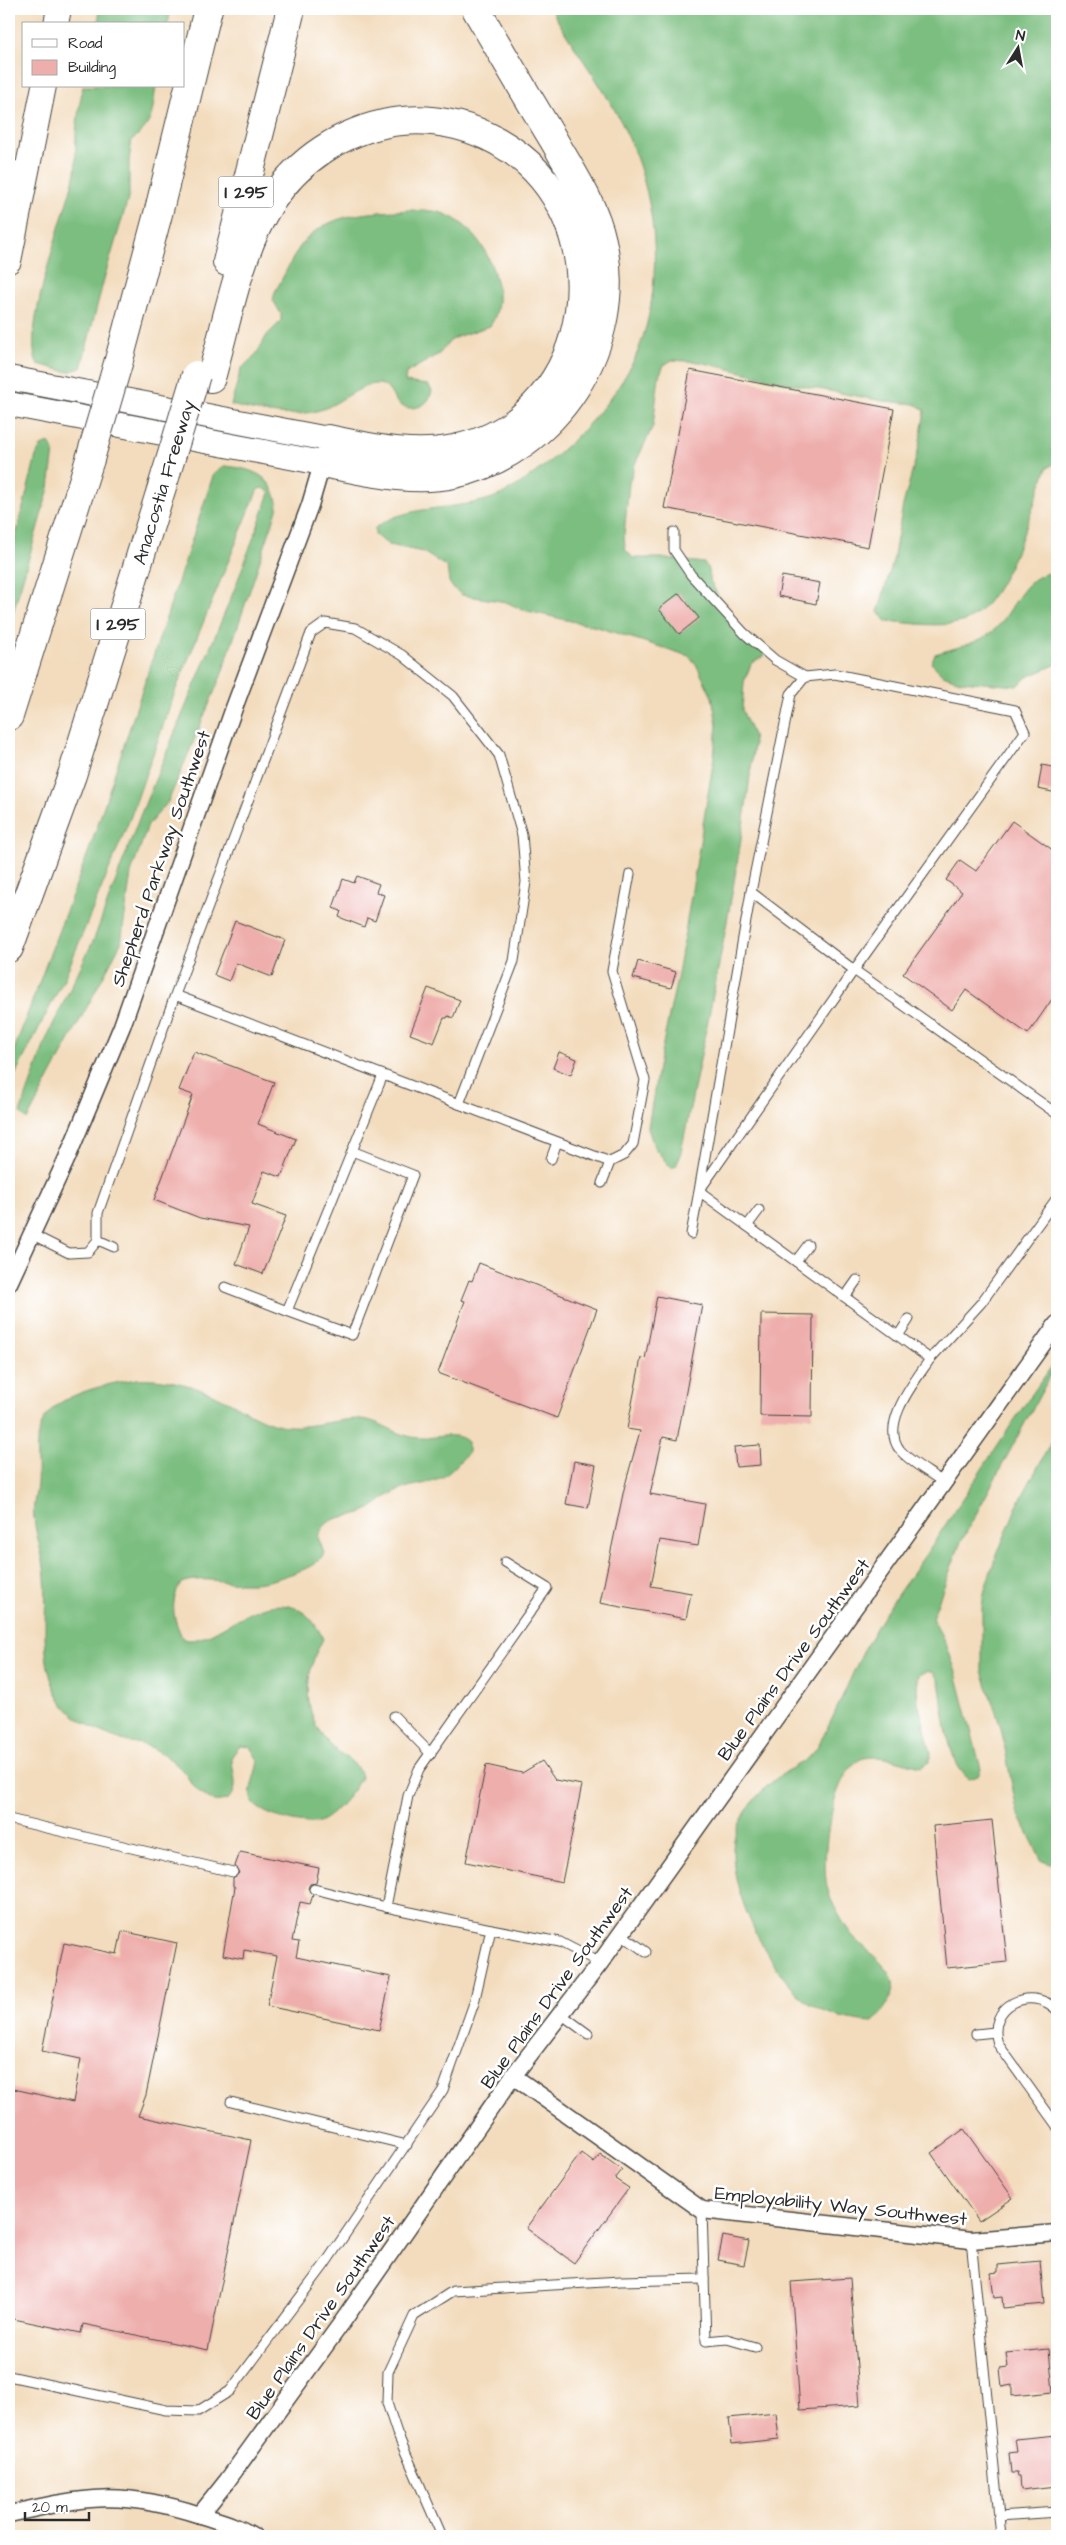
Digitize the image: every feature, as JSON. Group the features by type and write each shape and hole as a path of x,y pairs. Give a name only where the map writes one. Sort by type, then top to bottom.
{"highway":[{"path":"9,716 90,459 119,360 163,195 208,9"},
{"name":"Anacostia Freeway","path":"9,948 72,776 174,475 203,376 291,9"},
{"path":"325,451 388,474 422,477 453,474 491,462 526,442 559,410 577,386 596,347 604,317 606,285 605,254 597,223 572,172 476,9"},
{"path":"203,376 257,227 277,193 305,163 346,136 372,127 400,121 454,124 486,135 515,153 538,174 557,198 572,227 581,269 582,295 576,329 566,357 552,383 526,411 496,434 468,445 440,451 325,451"}],"street":[{"path":"56,22 59,9"},
{"path":"9,262 18,166 43,88"},
{"path":"9,378 325,451"},
{"path":"9,404 325,451"},
{"name":"Shepherd Parkway Southwest","path":"9,1283 79,1130 125,1017 234,708 310,506 325,451"},
{"name":"Blue Plains Drive Southwest","path":"200,2515 227,2482 332,2337 513,2076 621,1934 1057,1324"},
{"name":"Employability Way Southwest","path":"513,2076 702,2210 971,2240 1057,2233"},
{"path":"9,2514 68,2500 103,2497 139,2499 200,2515 240,2528 253,2536"}],"lane":[{"path":"674,532 674,550 691,575 744,632 775,660 805,677 835,674 1015,710 1025,732 854,970 699,1191"},
{"path":"31,1234 69,1253 88,1252 98,1240 100,1228 98,1213 176,995 311,633 325,623 355,628 402,655 453,696 499,756 522,835 526,882 514,961 459,1104"},
{"path":"691,1234 751,892 791,694 805,677"},
{"path":"602,1183 610,1162 624,1154 633,1144 645,1080 612,971 630,874"},
{"path":"751,892 854,970 1057,1114"},
{"path":"176,995 610,1162"},
{"path":"287,1311 384,1075"},
{"path":"551,1158 557,1142"},
{"path":"225,1287 352,1335 413,1175 352,1151"},
{"path":"699,1191 930,1359"},
{"path":"944,1483 899,1449 893,1427 903,1399 930,1359 981,1303 1057,1198"},
{"path":"748,1226 759,1210"},
{"path":"98,1240 114,1247"},
{"path":"796,1261 808,1245"},
{"path":"844,1297 857,1280"},
{"path":"898,1336 909,1319"},
{"path":"386,1907 408,1796 419,1769 548,1588 505,1562"},
{"path":"394,1716 431,1754"},
{"path":"9,1819 233,1872"},
{"path":"314,1889 491,1930 560,1942 600,1963"},
{"path":"9,2376 166,2410 198,2411 230,2391 325,2264 443,2090 474,2003 491,1930"},
{"path":"621,1934 646,1952"},
{"path":"1057,2010 1049,2002 1033,1997 1010,2003 998,2018 995,2032 998,2044 1057,2126"},
{"path":"561,2014 588,2034"},
{"path":"976,2034 995,2032"},
{"path":"232,2102 407,2145"},
{"path":"702,2210 706,2341 727,2339 755,2347"},
{"path":"971,2240 1001,2536"},
{"path":"442,2536 397,2432 387,2403 388,2372 414,2316 453,2291 621,2281 704,2279"},
{"path":"999,2516 1057,2512"}],"green space":[{"path":"99,9 171,9 168,22 99,22"},
{"path":"551,9 1057,9 1057,462 1047,468 1025,530 1004,578 991,598 977,613 962,622 934,625 886,621 878,612 893,561 903,505 919,447 925,410 915,404 883,401 792,384 700,362 672,360 664,365 659,376 653,426 635,464 629,483 624,535 625,549 633,558 661,558 704,563 709,570 710,580 721,602 737,625 740,638 745,644 763,649 765,655 751,664 744,682 742,710 753,735 754,744 740,848 680,1157 676,1166 671,1168 654,1147 648,1128 658,1067 678,974 714,758 717,724 712,697 696,664 689,656 597,627 523,610 506,602 462,595 449,582 447,567 423,552 389,545 375,535 375,528 389,519 422,510 475,503 508,491 527,479 565,448 600,411 616,391 638,351 652,300 654,273 652,219 647,192 622,123"},
{"path":"83,88 156,88 151,117 144,128 132,140 129,161 129,196 104,279 81,368 68,372 38,364 34,349 39,301 75,173 76,129"},
{"path":"411,210 439,212 469,230 489,259 498,293 497,310 490,326 459,336 450,341 439,354 406,373 405,382 428,385 432,391 428,401 418,407 409,408 402,406 384,386 372,384 326,408 302,414 266,413 231,405 241,369 257,353 267,335 281,321 281,314 273,300 275,292 299,248 310,236 322,227 350,216"},
{"path":"49,443 54,451 49,488 9,627 9,563 36,456 41,446"},
{"path":"225,466 245,469 261,476 272,488 278,507 221,676 168,802 148,825 131,873 121,943 27,1120 20,1113 48,1035 94,939 140,816 233,593 270,493 264,488 258,489 176,689 131,816 64,979 9,1087 9,1063 92,842 214,473"},
{"path":"1057,572 1057,664 1027,677 1018,686 960,681 943,675 931,663 935,654 986,636 1004,619 1025,588 1044,574"},
{"path":"1057,1359 1057,1363 960,1544 932,1618 946,1644 955,1669 981,1769 978,1776 969,1779 961,1771 955,1760 947,1734 939,1682 934,1673 926,1671 919,1675 917,1687 918,1702 931,1753 929,1762 921,1767 885,1758 864,1758 853,1765 844,1778 836,1796 827,1838 825,1859 828,1890 835,1907 851,1934 887,1970 891,1976 893,1987 887,2004 873,2022 833,2015 812,2005 797,1992 781,1974 766,1952 742,1901 733,1852 736,1832 750,1805 763,1790 807,1759 816,1749 860,1658 884,1615"},
{"path":"137,1379 162,1380 188,1385 224,1399 267,1421 280,1425 306,1426 360,1419 374,1422 412,1437 458,1436 468,1442 468,1453 443,1477 432,1482 399,1490 366,1511 327,1523 318,1537 324,1553 319,1560 309,1567 280,1578 257,1583 207,1580 189,1581 181,1583 177,1591 174,1611 183,1639 193,1640 205,1637 245,1615 274,1605 295,1608 310,1618 317,1628 323,1639 311,1668 308,1697 311,1711 316,1725 325,1738 336,1750 354,1764 361,1777 354,1789 331,1815 319,1822 303,1823 280,1818 260,1809 254,1804 251,1798 251,1789 258,1760 250,1747 240,1746 232,1756 235,1781 234,1793 225,1800 210,1800 194,1787 182,1770 161,1753 149,1747 106,1734 89,1726 67,1709 54,1687 46,1657 46,1593 42,1555 36,1533 34,1514 37,1484 37,1440 39,1432 42,1423 54,1407 75,1395 114,1383"},
{"path":"1057,1431 1057,1866 1042,1861 1017,1811 1001,1728 982,1671 982,1607 992,1567 1016,1508"}],"building":[{"path":"690,370 894,409 868,547 664,508"},
{"path":"782,576 820,583 816,604 778,596"},
{"path":"679,593 699,618 679,634 659,609"},
{"path":"1042,765 1057,768 1057,793 1038,789"},
{"path":"1012,821 1057,853 1057,992 1028,1034 966,990 952,1010 903,974 962,892 946,880 960,860 976,871"},
{"path":"357,876 379,884 376,892 384,895 375,921 367,918 364,927 339,917 341,911 333,908 343,879 354,883"},
{"path":"235,921 285,940 272,977 236,963 229,981 214,975"},
{"path":"638,961 676,972 671,988 633,978"},
{"path":"428,988 460,1000 453,1018 448,1016 444,1018 434,1043 410,1034"},
{"path":"194,1052 274,1082 258,1124 296,1139 281,1177 264,1171 252,1204 286,1216 263,1274 236,1264 249,1227 200,1218 154,1200 193,1095 179,1090"},
{"path":"559,1052 577,1059 571,1075 553,1068"},
{"path":"479,1263 597,1309 557,1418 438,1373 465,1301 461,1300 469,1280 472,1281"},
{"path":"657,1296 702,1305 677,1440 663,1437 650,1494 705,1504 698,1546 660,1540 651,1586 691,1593 686,1619 600,1603 624,1489 640,1431 627,1429 641,1358 645,1359"},
{"path":"761,1314 813,1315 812,1417 760,1416"},
{"path":"760,1445 761,1465 736,1467 734,1447"},
{"path":"574,1461 596,1465 588,1508 566,1504"},
{"path":"542,1761 555,1780 582,1785 562,1882 466,1862 486,1765 522,1773"},
{"path":"992,1820 1007,1962 947,1968 933,1826"},
{"path":"240,1852 319,1868 316,1883 310,1884 308,1888 313,1895 310,1904 300,1902 292,1941 299,1942 296,1957 391,1977 379,2030 267,2006 277,1956 244,1950 243,1959 223,1955 235,1887 233,1886 233,1878 239,1873 235,1866"},
{"path":"122,1931 177,1943 146,2095 138,2116 251,2140 208,2350 83,2324 81,2333 9,2318 9,2088 73,2102 81,2059 42,2051 64,1943 117,1954"},
{"path":"964,2129 1013,2198 979,2221 931,2153"},
{"path":"581,2153 594,2163 600,2154 622,2170 615,2179 629,2188 574,2263 526,2228"},
{"path":"723,2236 749,2241 744,2265 718,2260"},
{"path":"1040,2261 1044,2304 1003,2308 1002,2297 994,2298 991,2273 998,2272 998,2265"},
{"path":"850,2278 860,2406 800,2410 791,2282"},
{"path":"1049,2349 1053,2392 1012,2396 1012,2385 1002,2387 1000,2368 1008,2367 1006,2353"},
{"path":"776,2413 779,2439 732,2444 729,2418"},
{"path":"1057,2435 1057,2486 1021,2490 1020,2477 1018,2477 1017,2473 1011,2473 1009,2453 1017,2452 1015,2439"}]}
